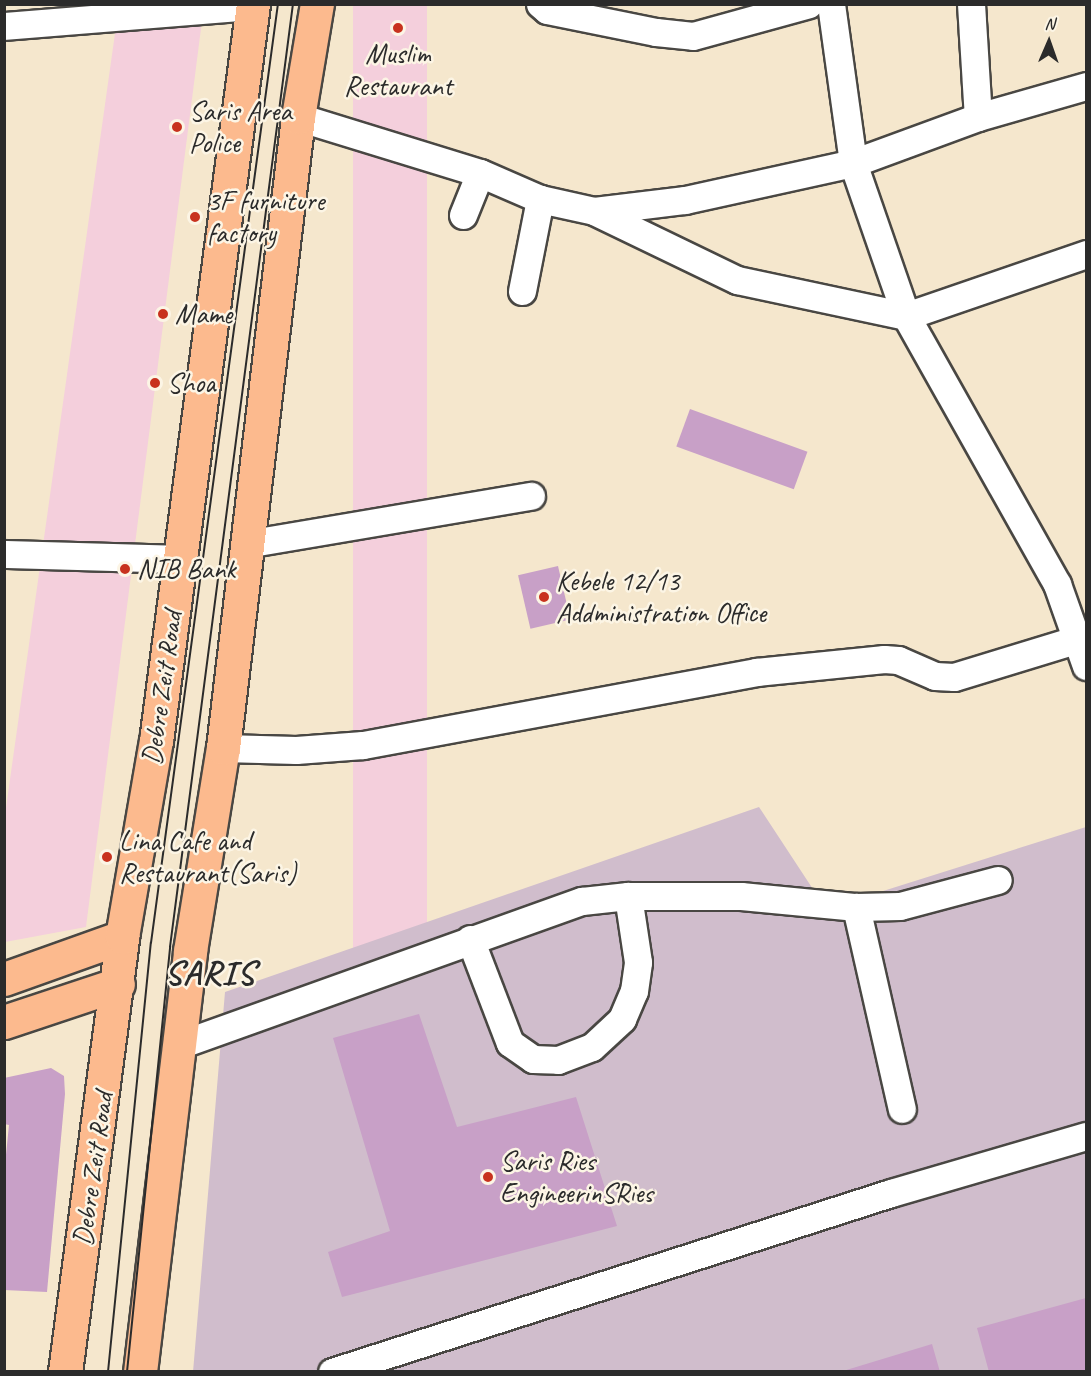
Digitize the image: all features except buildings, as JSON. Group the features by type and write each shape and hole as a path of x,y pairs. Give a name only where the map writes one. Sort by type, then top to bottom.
{"main road":[{"path":"140,1371 179,1045 223,748 298,117 317,4"},
{"name":"Debre Zeit Road","path":"65,1371 118,984 122,937 156,741 253,5"},
{"path":"4,979 122,937"},
{"path":"4,1022 118,984"}],"street":[{"path":"540,4 547,10 579,17 693,36 808,4"},
{"path":"831,4 853,163 906,316 1057,584 1086,666"},
{"path":"971,4 978,117"},
{"path":"4,26 253,5"},
{"path":"594,211 685,200 853,163 978,117 1086,86"},
{"path":"298,117 480,173 540,199 594,211 737,280 906,316 1086,254"},
{"path":"463,215 480,173"},
{"path":"522,291 540,199"},
{"path":"246,544 531,496"},
{"path":"4,554 179,559"},
{"path":"223,748 296,750 363,745 756,672 884,659 898,660 935,676 954,677 1078,639"},
{"path":"179,1045 470,939 582,901 628,896 741,896 856,907 930,901 998,880"},
{"path":"470,939 510,1043 533,1059 558,1060 592,1047 622,1019 634,992 638,962 628,896"},
{"path":"856,907 902,1109"},
{"path":"332,1371 891,1193 1086,1136"}],"shaded area":[{"path":"119,5 204,5 86,927 5,942 5,815"},
{"path":"353,5 427,5 427,1000 353,1000"},
{"path":"759,807 826,909 1086,827 1086,1371 193,1372 225,992"}],"tram line":[{"path":"108,1372 151,943 278,4"},
{"path":"127,1372 170,947 293,4"}],"place":[{"name":"Muslim Restaurant","path":"398,28"},
{"name":"Saris Area Police","path":"177,127"},
{"name":"3F furniture factory","path":"195,217"},
{"name":"Mame","path":"163,314"},
{"name":"Shoa","path":"155,383"},
{"name":"NIB Bank","path":"125,569"},
{"name":"Kebele 12/13 Addministration Office","path":"544,597"},
{"name":"Lina Cafe and Restaurant(Saris)","path":"107,857"},
{"name":"Saris Ries EngineerinSRies","path":"488,1177"}],"district":[{"name":"SARIS","path":"210,973"}]}
